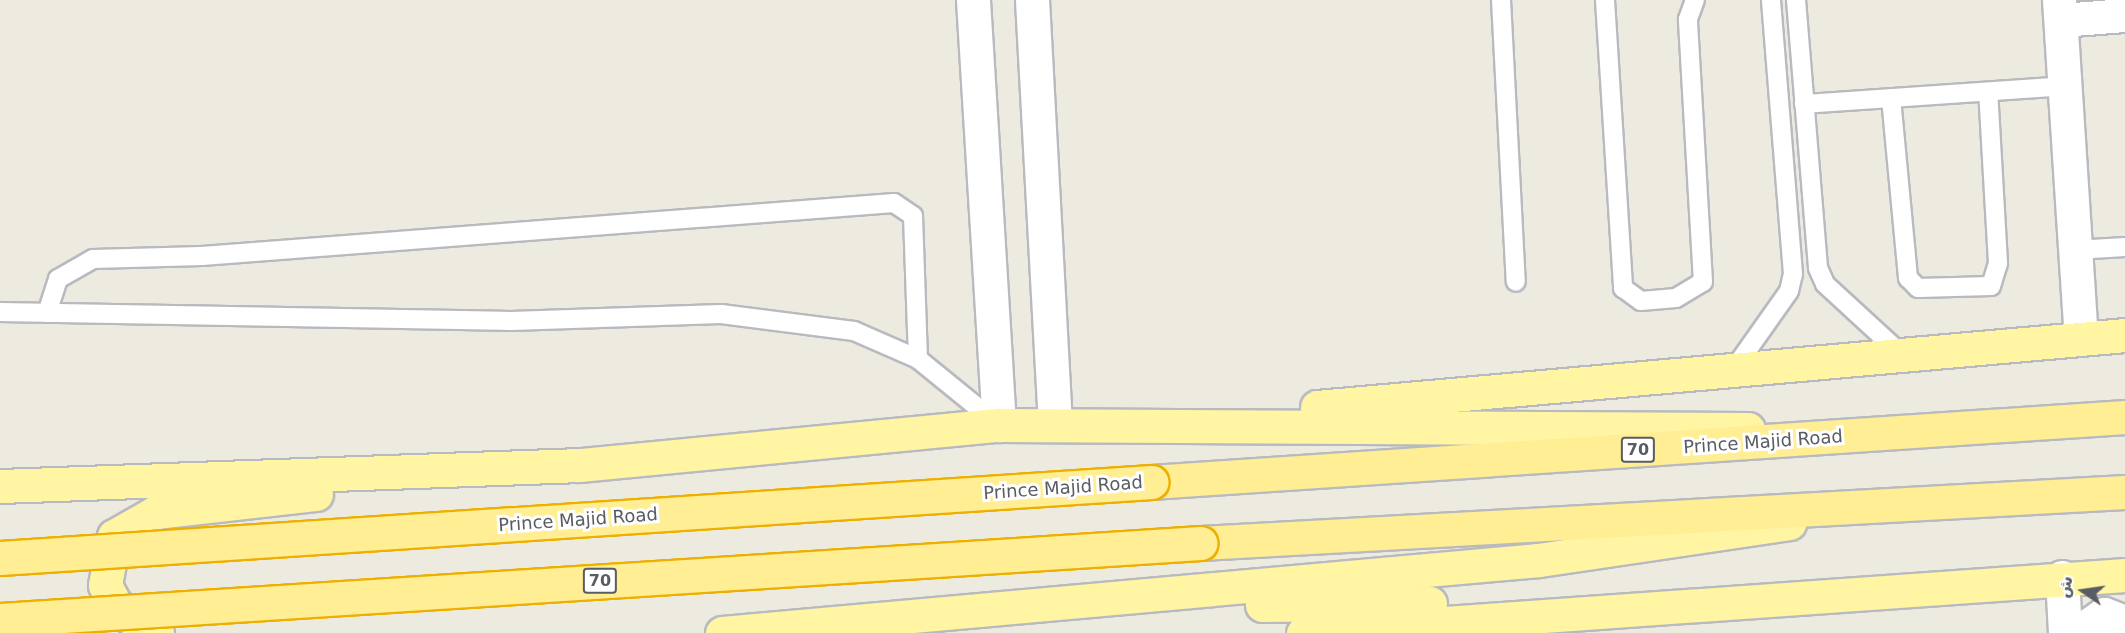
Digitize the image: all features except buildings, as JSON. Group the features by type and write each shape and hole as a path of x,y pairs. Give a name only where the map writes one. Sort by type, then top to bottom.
{"highway":[{"name":"Prince Majid Road","path":"0,558 2125,417"},
{"name":"70","path":"0,620 1201,543 1946,500 2125,492"}],"main road":[{"path":"1130,424 2125,335"},
{"path":"157,633 146,631 115,604 105,585 114,536 156,512 580,465 999,425 1130,424 1933,431"},
{"path":"0,486 580,465"},
{"path":"722,633 1539,560 1946,500"},
{"path":"1303,633 1757,599 2125,575"},
{"path":"1014,608 1757,599"},
{"path":"0,629 9,633"}],"street":[{"path":"973,0 999,425"},
{"path":"1032,0 1055,424"},
{"path":"2081,338 2060,10 2125,15"},
{"path":"2062,578 2066,633"},
{"path":"2077,633 2104,614 2125,622"}],"lane":[{"path":"1502,0 1516,282"},
{"path":"1605,0 1623,288 1641,301 1676,298 1703,282 1688,19 1695,0"},
{"path":"1734,369 1784,298 1793,274 1770,0 1796,0 1818,268 1825,284 1901,354"},
{"path":"1804,104 2065,86"},
{"path":"1891,98 1908,278 1918,288 1991,286 1998,264 1988,92"},
{"path":"47,313 58,279 93,259 249,253 894,203 913,216 916,240 918,359"},
{"path":"2075,250 2125,247"},
{"path":"0,312 511,321 721,314 854,331 918,359 999,425"}]}
